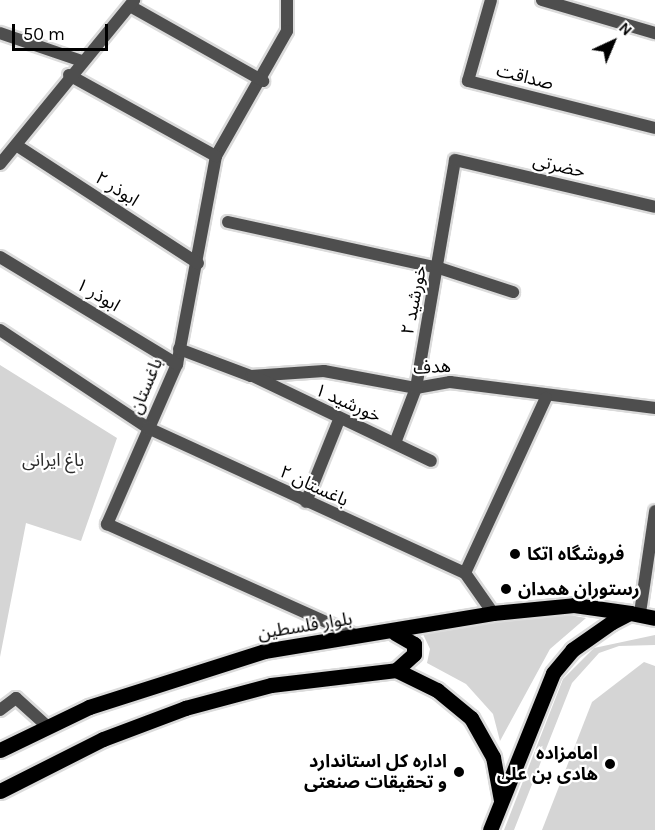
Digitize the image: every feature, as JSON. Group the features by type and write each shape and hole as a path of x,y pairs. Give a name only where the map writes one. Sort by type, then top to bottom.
{"main road":[{"name":"بلوار فلسطین","path":"0,750 48,727 174,675 264,651 395,633 493,613 574,605 642,614"},
{"path":"490,830 553,673 591,634 642,614"},
{"path":"395,633 414,644 414,654 396,670"},
{"path":"0,791 103,739 185,708 272,685 396,670 437,690 471,718 493,757 501,800"}],"street":[{"name":"باغستان","path":"286,0 287,32 263,81 216,156 198,263 177,364 107,524 359,637"},
{"name":"صداقت","path":"491,0 468,81 655,128"},
{"path":"542,0 655,33"},
{"path":"0,164 69,75 132,3 263,81"},
{"path":"0,33 82,61"},
{"path":"69,75 216,156"},
{"name":"ابوذر ۲","path":"16,145 198,263"},
{"name":"حضرتی","path":"455,160 655,207"},
{"name":"خورشید ۲","path":"395,443 416,388 439,268 455,160"},
{"path":"228,222 439,268 513,292"},
{"name":"ابوذر ۱","path":"0,257 177,364"},
{"name":"باغستان ۲","path":"0,330 148,428 465,573"},
{"name":"هدف","path":"179,349 252,376 324,371 416,388 450,382 546,398 655,408"},
{"name":"خورشید ۱","path":"252,376 339,420 431,461"},
{"path":"493,613 465,573 546,398"},
{"path":"306,502 339,420"},
{"path":"642,614 649,588 655,511"},
{"path":"0,710 16,698 48,727"}],"green space":[{"name":"باغ ایرانی","path":"0,365 117,438 81,541 26,523 0,657"},
{"path":"559,613 586,618 550,649 500,741 493,714 466,684 427,663 430,649 423,634"},
{"path":"655,635 655,645 619,646 599,653 572,683 514,830 504,830 563,679 594,648"},
{"path":"644,662 655,666 655,830 542,830 592,702"}],"place":[{"name":"فروشگاه اتکا","path":"515,554"},
{"name":"رستوران همدان","path":"506,589"},
{"name":"امامزاده هادی بن علی","path":"610,764"},
{"name":"اداره کل استاندارد و تحقیقات صنعتی","path":"459,772"}]}
